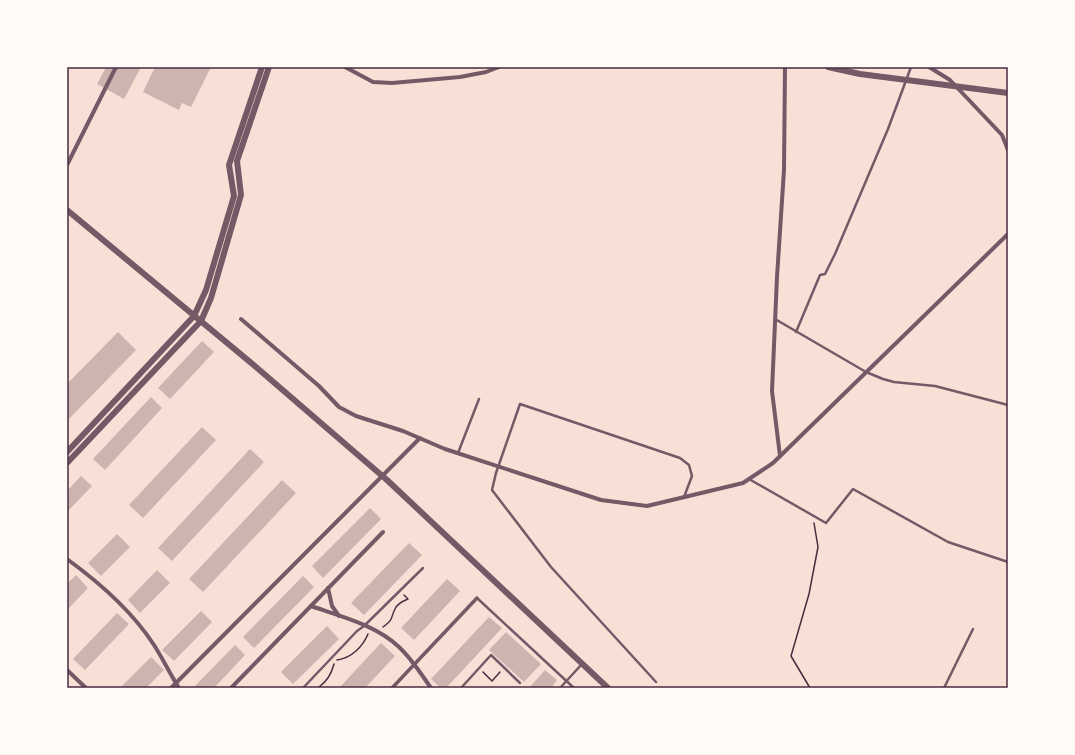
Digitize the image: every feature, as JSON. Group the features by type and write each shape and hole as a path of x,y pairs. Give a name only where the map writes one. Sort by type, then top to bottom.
{"street":[{"path":"67,165 116,67"},
{"path":"67,452 194,316 206,290 234,196 229,165 262,67"},
{"path":"67,463 201,321 211,298 241,194 237,161 269,67"},
{"path":"345,67 373,82 392,83 460,77 486,72 500,67"},
{"path":"780,456 772,391 784,170 785,67"},
{"path":"828,67 860,74 1008,93"},
{"path":"929,67 950,80 956,86 1002,135 1008,150"},
{"path":"67,210 256,367 387,480 608,688"},
{"path":"241,319 319,386 339,407 356,416 404,431 458,453 601,500 647,506 743,483 773,463 1008,234"},
{"path":"171,688 420,438"},
{"path":"231,688 383,532"},
{"path":"67,559 84,571 122,604 154,645 179,688"},
{"path":"328,588 332,606 339,616"},
{"path":"392,688 477,598"},
{"path":"311,606 370,628 398,646 414,664 431,688"},
{"path":"67,670 86,688"}],"lane":[{"path":"796,332 820,275 825,274 835,254 888,129 911,67"},
{"path":"775,320 866,372 894,382 935,386 1008,405"},
{"path":"458,453 479,399"},
{"path":"656,682 551,568 492,490 498,466 520,404 680,458 689,465 692,476 684,497"},
{"path":"749,479 826,523 852,489 948,542 1008,562"},
{"path":"303,688 357,631 364,626 423,568"},
{"path":"477,598 574,688"},
{"path":"944,688 973,629"},
{"path":"461,688 491,655 520,683"},
{"path":"560,688 582,664"}],"path":[{"path":"810,688 791,656 809,594 818,547 813,516"},
{"path":"376,631 392,620 398,604 408,599 400,591"},
{"path":"318,688 327,682 332,672 335,660 349,656 357,650 365,641 370,628"},
{"path":"479,668 492,681 504,668"}],"building":[{"path":"106,67 141,67 124,99 97,84"},
{"path":"155,67 211,67 191,107 182,103 179,110 143,92"},
{"path":"118,332 136,350 67,421 67,384"},
{"path":"202,341 214,352 170,399 158,388"},
{"path":"151,397 162,408 105,470 93,459"},
{"path":"202,427 216,440 143,518 129,505"},
{"path":"250,449 264,462 172,561 158,548"},
{"path":"81,476 92,486 67,512 67,491"},
{"path":"282,480 296,493 203,592 189,579"},
{"path":"370,508 381,519 323,578 312,566"},
{"path":"117,534 130,547 101,576 88,563"},
{"path":"409,543 422,555 364,615 351,603"},
{"path":"157,570 170,583 140,613 128,600"},
{"path":"76,575 88,588 67,610 67,584"},
{"path":"303,576 314,587 254,648 243,637"},
{"path":"447,579 460,591 414,640 401,628"},
{"path":"201,611 212,622 174,661 162,650"},
{"path":"117,613 129,624 85,670 73,659"},
{"path":"489,617 502,628 446,688 441,688 431,679"},
{"path":"327,626 339,639 293,684 281,672"},
{"path":"506,632 541,664 524,682 489,650"},
{"path":"381,643 395,656 365,688 339,688"},
{"path":"235,645 245,655 214,688 193,688"},
{"path":"151,657 164,670 146,688 120,688"},
{"path":"545,670 557,680 551,688 529,688"}]}
